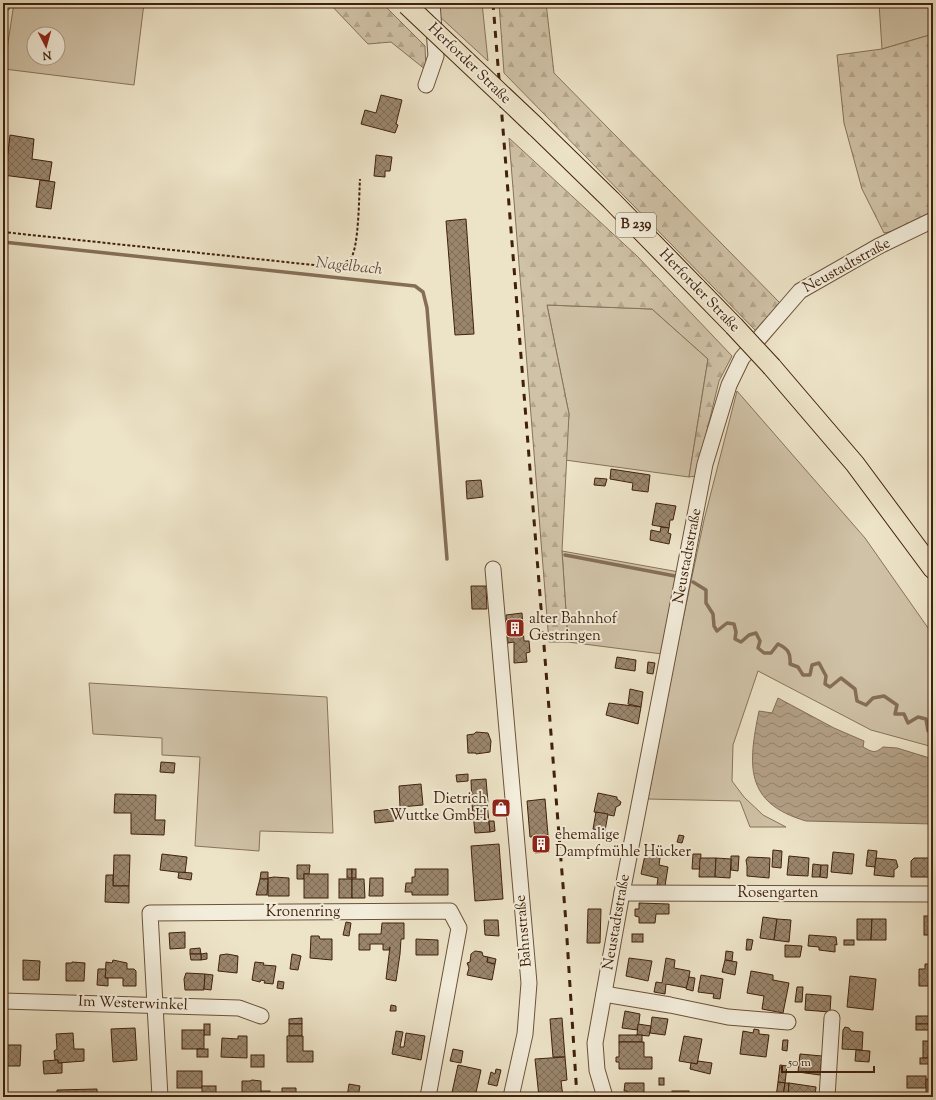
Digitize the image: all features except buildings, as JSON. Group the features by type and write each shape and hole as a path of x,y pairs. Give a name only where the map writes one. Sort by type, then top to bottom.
{"main road":[{"name":"Herforder Straße","path":"406,4 611,200 734,326 772,367 855,464 933,569"}],"street":[{"path":"426,84 436,56 432,3"},
{"name":"Neustadtstraße","path":"605,1097 597,1070 595,1043 622,893 705,464 729,385 742,358 800,291 880,246 933,220"},
{"name":"Bahnstraße","path":"493,569 529,983 525,1034 511,1097"},
{"name":"Rosengarten","path":"622,893 933,894"},
{"name":"Kronenring","path":"160,1097 150,913 450,911 459,928 428,1097"},
{"path":"604,994 670,1005 728,1017 788,1022"},
{"name":"Im Westerwinkel","path":"3,1001 155,1004 240,1008 261,1016"},
{"path":"827,1097 832,1018"}],"path":[{"path":"3,232 323,266 339,265 350,259 355,248 360,179"}],"green space":[{"path":"14,3 144,3 134,85 4,69"},
{"path":"329,3 382,3 425,46 426,70 391,42 368,44"},
{"path":"436,3 482,3 488,61 438,15"},
{"path":"499,3 546,3 554,73 780,303 756,331 504,73"},
{"path":"879,3 933,3 933,34 882,49"},
{"path":"933,34 933,215 904,229 884,233 862,189 844,123 837,55 882,49"},
{"path":"509,138 637,256 732,356 719,381 696,476 689,477 708,359 652,309 547,305 569,414 562,551 568,642 549,642"},
{"path":"547,305 652,309 708,359 689,477 565,460 569,414"},
{"path":"737,391 865,538 933,635 933,747 871,730 758,671 733,745 732,781 744,797 763,815 786,827 750,827 740,801 648,799 675,657 704,520"},
{"path":"562,551 679,572 662,654 568,642"},
{"path":"89,683 327,697 333,833 260,831 259,851 195,846 200,757 162,755 162,738 93,734"}],"water":[{"path":"778,698 834,728 864,741 863,747 871,751 878,751 883,747 897,748 933,759 933,824 806,821 786,813 771,804 761,793 755,780 753,748 759,711 772,713"}],"waterway":[{"name":"Nagelbach","path":"3,242 415,286 423,292 427,308 447,559"},
{"path":"565,555 675,576"},
{"path":"693,582 706,590 706,603 713,614 714,626 717,631 727,623 734,624 736,632 735,639 741,642 749,635 756,633 760,641 758,648 764,653 771,653 778,644 789,654 790,664 798,667 803,675 810,675 812,665 819,663 826,676 825,684 830,687 841,678 855,689 857,701 866,705 873,698 884,696 897,705 895,714 904,714 908,723 918,717 926,719 928,731 933,733"}],"railway":[{"path":"493,3 566,923 577,1097"}],"place":[{"name":"alter Bahnhof Gestringen","path":"515,628"},
{"name":"Dietrich Wuttke GmbH","path":"501,808"},
{"name":"ehemalige Dampfmühle Hücker","path":"541,844"}]}
